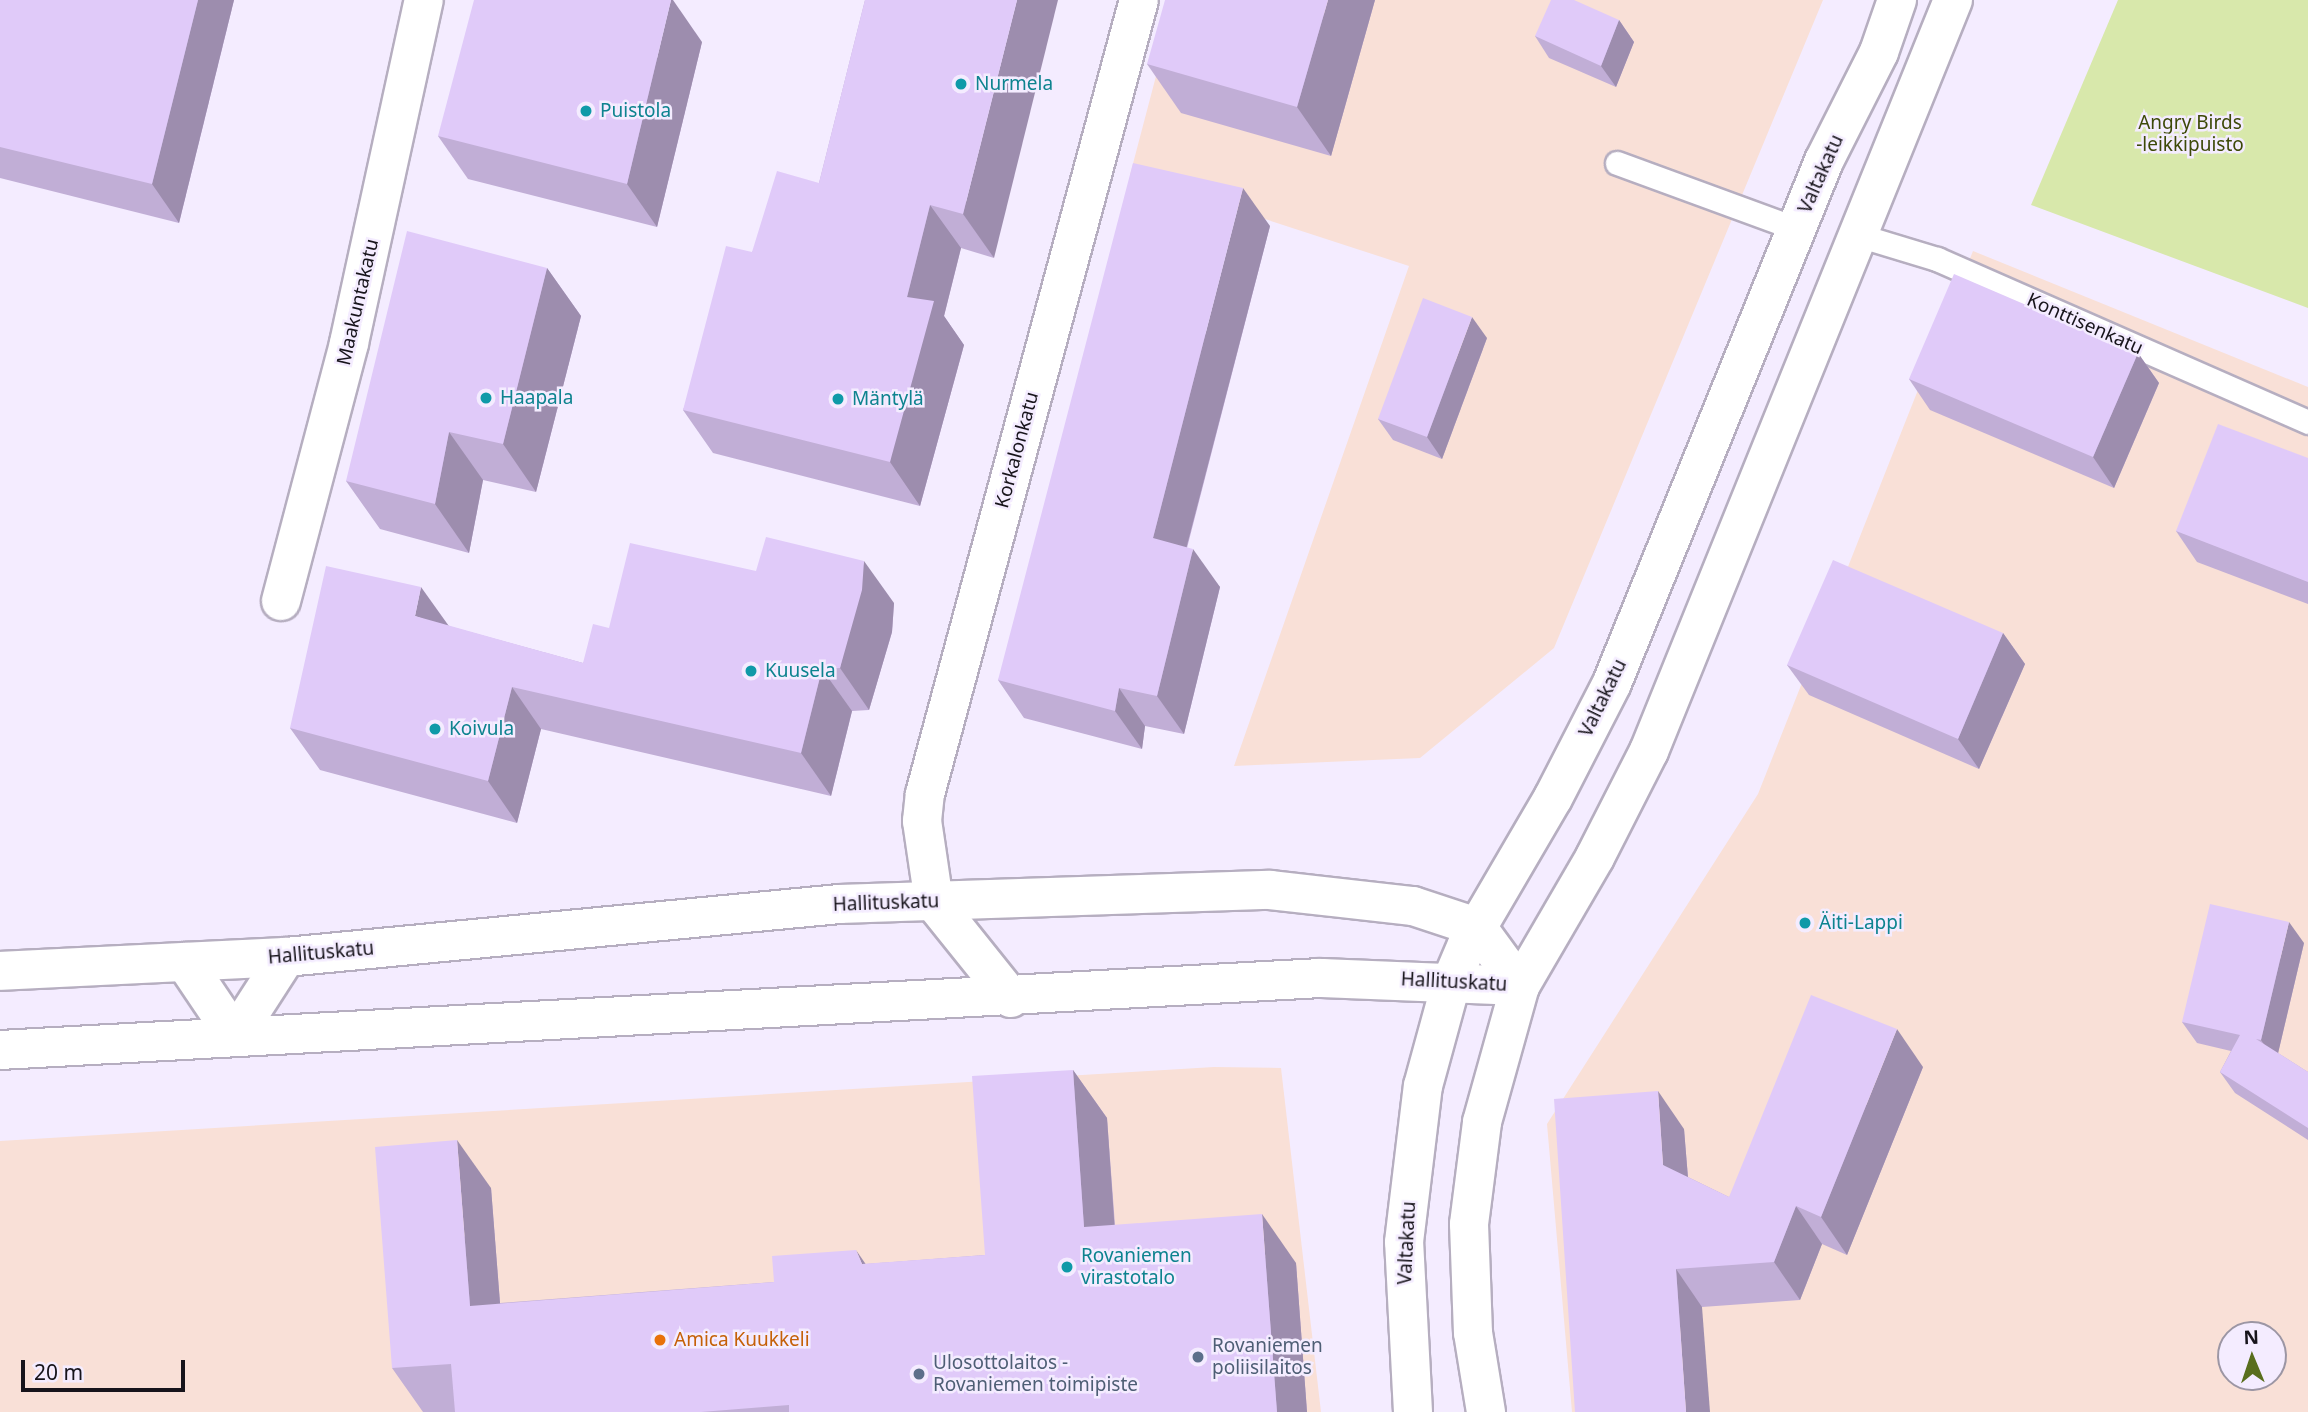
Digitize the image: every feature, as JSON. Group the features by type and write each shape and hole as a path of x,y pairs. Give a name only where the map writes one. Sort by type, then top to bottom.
{"street":[{"name":"Maakuntakatu","path":"281,601 349,343 424,0"},
{"name":"Korkalonkatu","path":"934,902 922,821 925,794 1139,0"},
{"name":"Valtakatu","path":"1413,1412 1404,1242 1423,1086 1452,980 1477,927 1553,798 1612,682 1824,161 1878,52 1897,0"},
{"path":"1486,1412 1473,1333 1469,1224 1482,1122 1520,986 1595,857 1649,751 1953,0"},
{"name":"Hallituskatu","path":"0,971 286,957 839,904 1270,890 1413,906 1477,927 1520,986"},
{"path":"934,902 1011,998"},
{"path":"185,962 235,1036 286,957"},
{"name":"Hallituskatu","path":"0,1050 1011,998 1322,978 1452,980 1520,986"}],"lane":[{"path":"1617,163 1797,229"},
{"name":"Konttisenkatu","path":"1858,235 1937,259 2308,422"}],"shaded area":[{"path":"1176,0 1823,0 1554,648 1420,758 1234,766 1409,266 1130,175"},
{"path":"1973,251 2308,387 2308,1412 1572,1412 1547,1124 1758,794"},
{"path":"1214,1067 1281,1068 1321,1412 0,1412 0,1141"}],"green space":[{"name":"Angry Birds -leikkipuisto","path":"2118,0 2308,0 2308,308 2031,205"}],"building":[{"path":"0,0 198,0 152,184 0,147"},
{"name":"Puistola","path":"474,0 671,0 627,184 438,136"},
{"path":"865,0 1017,0 963,214 930,205 907,297 934,301 890,462 683,410 726,246 752,252 777,171 819,183"},
{"path":"1165,0 1328,0 1297,107 1147,64"},
{"path":"1551,0 1574,0 1619,20 1601,66 1535,36"},
{"path":"1133,163 1243,188 1153,538 1193,549 1157,696 1119,688 1115,711 998,680"},
{"path":"407,231 547,268 503,444 449,432 435,504 346,481"},
{"path":"1954,274 2138,353 2093,457 1909,379"},
{"path":"1423,298 1472,317 1427,437 1378,419"},
{"path":"2218,424 2308,458 2308,582 2176,531"},
{"path":"766,537 864,561 862,590 840,668 822,669 801,753 512,687 488,781 290,728 326,566 421,587 415,616 583,663 593,624 609,628 630,543 756,571"},
{"path":"1833,560 2003,633 1958,739 1787,665"},
{"path":"2210,904 2289,922 2261,1040 2256,1039 2308,1072 2308,1128 2220,1072 2240,1035 2182,1022"},
{"path":"1811,995 1897,1029 1821,1217 1796,1206 1774,1262 1676,1269 1686,1412 1575,1412 1554,1099 1658,1091 1663,1165 1729,1197"},
{"name":"Rovaniemen virastotalo","path":"1073,1070 1084,1227 1262,1214 1277,1412 789,1412 789,1405 701,1412 455,1412 451,1364 392,1368 375,1147 457,1140 470,1306 774,1282 772,1256 856,1250 862,1264 985,1255 972,1076"}],"place":[{"name":"Nurmela","path":"961,84"},
{"name":"Puistola","path":"586,111"},
{"name":"Haapala","path":"486,398"},
{"name":"Mäntylä","path":"838,399"},
{"name":"Kuusela","path":"751,671"},
{"name":"Koivula","path":"435,729"},
{"name":"Äiti-Lappi","path":"1805,923"},
{"name":"Rovaniemen virastotalo","path":"1067,1267"},
{"name":"Amica Kuukkeli","path":"660,1340"},
{"name":"Rovaniemen poliisilaitos","path":"1198,1357"},
{"name":"Ulosottolaitos - Rovaniemen toimipiste","path":"919,1374"}]}
